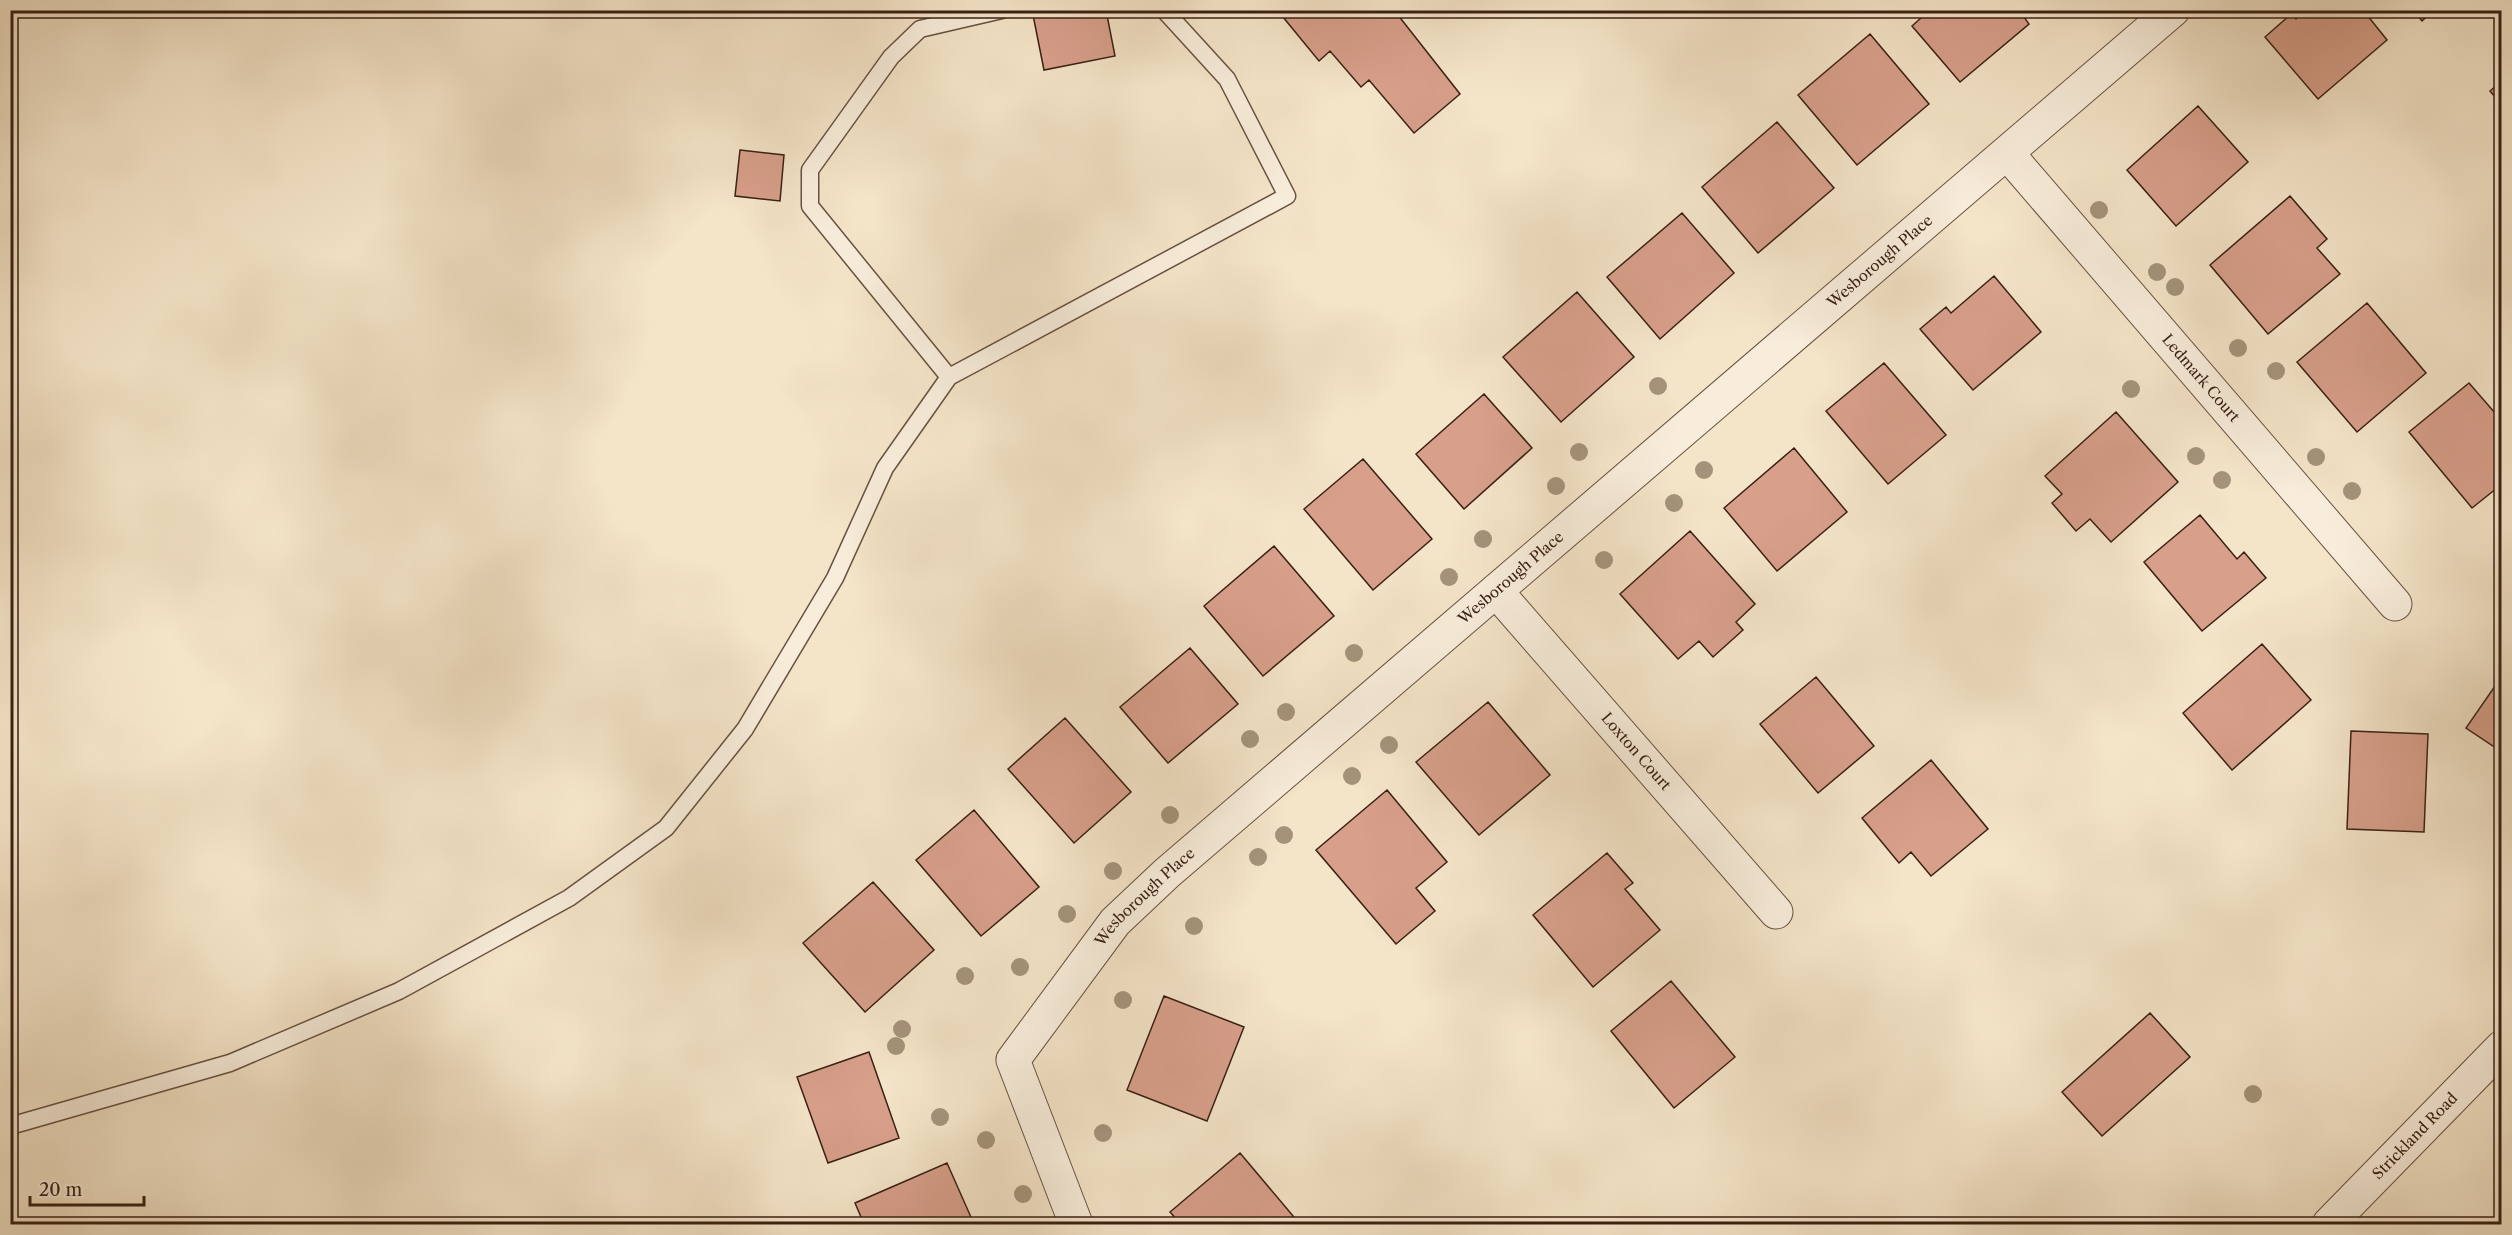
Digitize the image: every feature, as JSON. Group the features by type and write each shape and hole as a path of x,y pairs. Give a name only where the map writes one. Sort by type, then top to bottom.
{"street":[{"name":"Wesborough Place","path":"1076,1224 1013,1060 1094,948 1139,898 2173,10"},
{"name":"Ledmark Court","path":"2007,153 2395,604"},
{"name":"Loxton Court","path":"1496,591 1776,912"},
{"name":"Strickland Road","path":"2330,1224 2502,1047"}],"lane":[{"path":"949,377 810,206 810,170 891,57 920,28 1002,10"},
{"path":"10,1126 230,1063 399,991 569,898 666,828 745,729 835,578 885,468 949,377 1287,196 1227,79 1164,10"}],"building":[{"path":"1056,10 1106,10 1115,56 1044,70 1033,15"},
{"path":"1292,10 1394,10 1460,94 1414,133 1369,80 1361,87 1330,51 1319,61 1283,17"},
{"path":"1930,10 2019,10 2029,24 1960,82 1912,26"},
{"path":"2306,10 2363,10 2387,40 2318,99 2265,37 2291,14 2296,19"},
{"path":"2413,10 2434,10 2422,21"},
{"path":"1870,34 1929,104 1857,165 1798,95"},
{"path":"2502,81 2502,105 2490,91"},
{"path":"2198,106 2248,162 2176,226 2127,170"},
{"path":"1777,122 1834,188 1758,253 1702,187"},
{"path":"740,150 784,155 780,201 735,196"},
{"path":"2290,196 2327,239 2317,248 2340,274 2268,334 2210,265"},
{"path":"1682,213 1734,273 1660,339 1607,277"},
{"path":"1994,276 2041,332 1973,390 1920,329 1946,307 1951,313"},
{"path":"1577,292 1634,357 1561,422 1503,357"},
{"path":"2367,303 2426,373 2357,432 2297,362"},
{"path":"1884,363 1946,435 1888,484 1826,411"},
{"path":"2469,383 2502,421 2502,484 2472,508 2409,432"},
{"path":"1484,394 1532,448 1464,509 1416,454"},
{"path":"2116,412 2178,482 2111,542 2090,519 2076,531 2052,503 2062,494 2045,476"},
{"path":"1794,448 1847,512 1777,571 1724,508"},
{"path":"1363,459 1432,539 1373,590 1304,509"},
{"path":"2200,515 2237,559 2244,552 2266,578 2202,631 2144,562"},
{"path":"1690,531 1755,604 1736,622 1743,630 1713,657 1699,641 1678,659 1620,594"},
{"path":"1274,546 1334,616 1263,676 1204,606"},
{"path":"2262,644 2311,700 2232,770 2183,713"},
{"path":"1190,648 1238,704 1168,763 1120,707"},
{"path":"2502,676 2502,752 2466,728"},
{"path":"1816,677 1874,746 1818,793 1760,724"},
{"path":"1488,702 1550,775 1479,835 1416,762"},
{"path":"1065,718 1131,792 1074,843 1008,769"},
{"path":"2351,731 2428,734 2424,832 2347,829"},
{"path":"1931,760 1988,829 1931,876 1911,852 1899,863 1862,818"},
{"path":"1387,790 1447,862 1416,888 1435,911 1396,944 1316,850"},
{"path":"974,810 1039,887 981,936 916,860"},
{"path":"1607,853 1633,883 1625,889 1660,930 1593,987 1533,915"},
{"path":"873,882 934,950 865,1012 803,943"},
{"path":"1671,981 1735,1057 1674,1108 1611,1031"},
{"path":"1164,996 1244,1027 1207,1121 1127,1090"},
{"path":"2150,1013 2190,1057 2102,1136 2062,1092"},
{"path":"869,1052 899,1138 828,1163 797,1077"},
{"path":"1240,1153 1299,1223 1181,1224 1170,1212"},
{"path":"947,1163 974,1224 864,1224 855,1203"}]}
